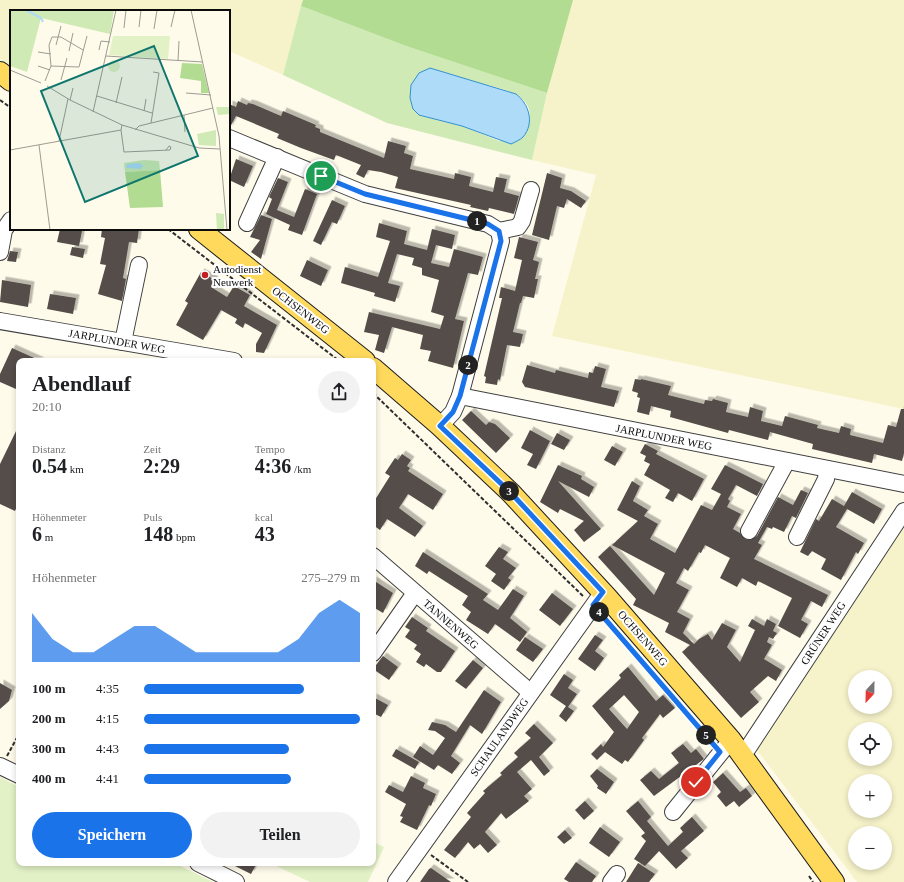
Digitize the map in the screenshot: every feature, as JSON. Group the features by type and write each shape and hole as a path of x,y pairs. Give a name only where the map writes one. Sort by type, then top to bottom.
{"main road":[{"path":"0,72 10,80"},
{"name":"OCHSENWEG","path":"200,230 359,358"},
{"name":"OCHSENWEG","path":"376,372 440,426 511,493 598,599 736,747 834,882"}],"street":[{"path":"230,138 365,194 488,224 499,231 518,227 522,221 531,190"},
{"path":"247,223 277,158"},
{"path":"0,252 4,230 10,221"},
{"path":"440,426 453,412 460,396 501,241 499,231"},
{"path":"120,341 139,265"},
{"path":"120,341 124,303"},
{"name":"JARPLUNDER WEG","path":"0,321 217,358"},
{"name":"JARPLUNDER WEG","path":"460,396 904,484"},
{"path":"749,531 787,461"},
{"path":"797,537 826,479 827,469"},
{"name":"GRÜNER WEG","path":"673,812 736,747 748,748 904,511"},
{"name":"TANNENWEG","path":"376,559 530,692"},
{"path":"376,649 415,593"},
{"name":"SCHAULANDWEG","path":"396,882 530,692 598,599"},
{"path":"0,766 16,774"},
{"path":"204,866 236,882"}],"path":[{"path":"0,100 10,107"},
{"path":"169,230 334,358"},
{"path":"376,395 598,599"},
{"path":"0,766 16,739"},
{"path":"421,847 468,882"},
{"path":"809,876 813,882"}],"shaded area":[{"path":"0,0 303,0 283,75 230,51 230,10 10,10 10,67 0,59"},
{"path":"572,0 904,0 904,409 552,336 596,175 532,160 547,93"},
{"path":"904,524 904,882 857,882 757,750"}],"green space":[{"path":"303,0 573,0 547,93 406,46 301,6"},
{"path":"301,6 406,46 547,93 532,160 387,123 283,75","holes":["472,82 511,92 520,97 530,112 529,123 523,137 499,141 462,126 419,115 413,109 410,98 411,85"]},
{"path":"0,777 16,785 16,866 180,866 213,882 0,882"},
{"path":"376,843 384,847 376,864"},
{"path":"276,866 375,866 368,882 310,882"}],"water":[{"path":"430,68 516,94 521,98 529,114 529,126 527,132 519,140 511,144 462,126 419,115 413,109 410,98 411,85 419,73"}],"building":[{"path":"238,101 247,105 248,103 253,104 281,116 283,111 316,125 315,127 320,129 320,132 384,158 388,141 406,146 404,153 413,156 410,169 454,179 455,173 471,177 469,186 493,192 496,177 507,179 504,192 519,196 514,214 489,208 488,211 470,207 471,205 395,188 398,177 381,172 368,170 364,178 356,174 361,165 336,155 334,160 301,148 277,138 279,134 236,116 230,127 230,104 236,107"},
{"path":"236,159 253,166 244,187 230,180"},
{"path":"547,173 562,178 560,188 571,191 586,201 581,208 567,199 564,208 557,206 549,240 532,235"},
{"path":"278,178 288,182 277,210 294,217 305,189 317,194 302,235 288,230 290,225 266,214 272,199 269,197"},
{"path":"332,200 345,206 337,224 332,222 321,245 313,241"},
{"path":"261,215 272,219 261,259 251,252 260,240 250,237"},
{"path":"379,223 407,231 404,244 427,250 432,229 455,235 452,249 436,245 431,263 449,267 454,249 483,257 478,275 468,273 455,319 464,321 453,368 428,361 431,351 420,349 423,335 392,327 384,353 375,350 379,335 364,332 369,312 440,329 444,316 431,312 439,280 422,275 422,268 412,265 414,258 397,254 388,283 400,286 395,302 374,296 375,293 341,283 345,267 378,277 390,241 376,237"},
{"path":"60,230 82,231 79,246 57,242"},
{"path":"102,230 139,230 137,243 129,242 123,278 126,279 122,301 98,294 106,265 100,264 105,238 101,237"},
{"path":"519,237 538,242 533,260 539,262 535,279 538,279 534,298 523,296 520,303 513,332 523,334 520,347 507,345 500,380 498,379 497,385 485,383 486,377 484,376 502,298 499,298 501,287 515,291 522,260 514,258"},
{"path":"72,247 85,249 83,258 70,255"},
{"path":"10,251 18,252 16,262 7,261"},
{"path":"307,260 328,270 321,286 300,276"},
{"path":"201,272 215,280 211,287 227,297 234,286 250,295 244,306 277,325 264,353 256,352 256,344 262,333 245,323 243,328 235,323 237,319 221,310 203,340 176,325 188,303 185,301"},
{"path":"2,280 31,285 28,307 0,302"},
{"path":"50,294 76,298 73,314 47,309"},
{"path":"12,348 34,358 16,358 16,389 0,382 0,374"},
{"path":"527,365 555,373 556,370 588,378 589,372 593,373 595,366 606,369 601,387 619,391 614,407 525,387 522,382"},
{"path":"635,379 671,386 668,395 704,404 705,400 712,401 713,399 728,403 726,412 748,417 750,407 763,411 761,421 782,426 785,416 818,425 817,428 839,433 841,426 851,429 850,435 883,443 888,425 896,427 901,409 904,409 904,453 902,461 874,454 872,463 812,449 813,444 770,432 768,440 729,430 728,433 670,417 671,411 651,406 649,415 637,412 640,398 637,397 638,393 632,391"},
{"path":"471,411 486,425 489,422 495,424 510,438 496,453 462,420"},
{"path":"530,430 550,441 536,469 527,465 533,454 521,448"},
{"path":"16,431 15,511 0,504 0,464"},
{"path":"557,433 570,440 564,450 551,444"},
{"path":"645,444 658,451 656,454 704,479 692,501 678,493 673,502 665,498 670,490 644,475 650,464 644,461 646,456 640,453"},
{"path":"612,446 623,452 615,466 604,460"},
{"path":"402,454 411,460 407,466 410,468 408,471 443,494 433,510 408,494 399,508 423,526 415,537 387,519 380,530 376,527 376,498 390,476 385,473 395,458 398,460"},
{"path":"558,465 582,476 581,479 594,487 589,497 558,481 601,529 584,542 574,530 584,521 560,509 558,513 540,502"},
{"path":"725,465 763,484 757,496 736,485 728,499 730,501 727,507 741,514 733,529 740,533 745,539 750,540 757,536 778,497 793,505 801,490 808,493 796,518 792,516 784,532 773,527 772,529 767,527 758,543 762,545 754,559 828,595 822,607 811,601 801,620 808,624 800,638 778,626 792,598 758,581 756,586 742,578 737,587 720,578 730,558 705,545 688,571 684,568 676,583 689,590 677,612 690,619 683,633 694,644 708,634 712,640 722,623 736,630 727,647 740,662 755,630 748,626 752,619 764,626 767,619 776,624 773,631 777,633 773,639 769,637 767,642 772,645 764,659 782,670 776,681 768,676 750,692 759,702 741,718 682,652 690,645 665,632 669,623 633,605 636,599 598,557 610,546 654,595 665,573 612,545 638,521 617,510 632,481 640,486 633,501 648,510 644,516 658,524 650,539 675,553 701,505 712,510 721,494 711,489"},
{"path":"852,492 882,509 874,524 847,509 836,527 864,543 858,554 856,552 841,580 821,569 826,559 812,551 808,556 800,552 816,519 819,521 832,499 844,506"},
{"path":"499,547 508,552 503,559 516,568 508,578 511,580 504,590 491,581 496,574 485,566"},
{"path":"423,552 488,594 483,600 498,610 513,589 524,596 510,618 527,632 520,642 495,624 488,634 466,620 471,612 462,605 468,596 429,571 427,574 415,566"},
{"path":"376,582 393,593 383,613 376,609"},
{"path":"552,593 573,609 560,626 539,610"},
{"path":"412,617 428,628 426,631 455,651 441,672 437,672 426,664 424,667 416,662 421,654 414,649 417,645 405,637 410,630 405,627"},
{"path":"595,635 603,640 595,651 604,658 595,671 578,659"},
{"path":"525,637 543,649 533,662 516,650"},
{"path":"383,656 398,667 389,680 376,671 376,665"},
{"path":"473,660 483,668 466,689 455,681"},
{"path":"628,667 656,701 663,695 675,708 663,718 660,714 642,738 644,740 628,762 625,760 622,764 605,752 597,760 591,754 601,744 603,747 614,732 592,706 621,678 619,675","holes":["624,695 639,712 627,729 609,709"]},
{"path":"564,674 573,680 568,688 577,694 568,707 574,711 566,722 559,716 566,706 550,695"},
{"path":"0,683 12,690 9,701 0,709"},
{"path":"484,690 501,702 482,734 470,725 451,756 460,763 452,774 438,765 434,770 413,757 420,746 433,755 445,738 435,731 428,730 432,722 445,725 456,732"},
{"path":"376,699 388,705 381,717 376,714"},
{"path":"534,724 553,743 539,757 550,771 544,776 531,760 517,772 532,789 524,796 529,801 506,819 501,813 485,832 497,845 488,853 480,844 474,849 468,842 455,858 444,850 471,817 467,813 485,793 483,791 502,775 500,773 518,757 514,753 531,738 525,733"},
{"path":"683,744 691,753 696,749 704,759 654,796 640,780 651,771 659,779 679,763 671,753"},
{"path":"396,749 419,762 415,769 392,756"},
{"path":"597,769 614,782 606,794 597,788 598,786 590,776"},
{"path":"723,773 740,792 746,788 752,796 739,807 734,801 726,807 717,796 721,792 713,782"},
{"path":"411,776 425,783 423,788 436,794 417,830 400,822 403,817 400,816 406,804 385,792 389,785 403,792"},
{"path":"585,801 594,811 584,820 575,810"},
{"path":"638,801 651,817 647,821 668,846 683,832 680,828 692,817 704,831 681,851 688,858 676,869 659,851 645,866 634,859 646,841 641,836 645,833 626,811"},
{"path":"600,827 620,842 609,857 589,843"},
{"path":"565,830 572,838 564,844 557,837"},
{"path":"576,862 596,876 592,882 569,882 564,879"},
{"path":"638,863 655,874 649,882 626,882"},
{"path":"235,866 255,866 251,874"},
{"path":"431,868 451,882 420,882"}],"place":[{"name":"Autodienst Neuwerk","path":"205,275"}],"route":[{"path":"321,176 365,194 488,224 499,231 501,241 460,396 453,412 440,426 511,493 603,592 593,605 720,752 696,782"}]}
